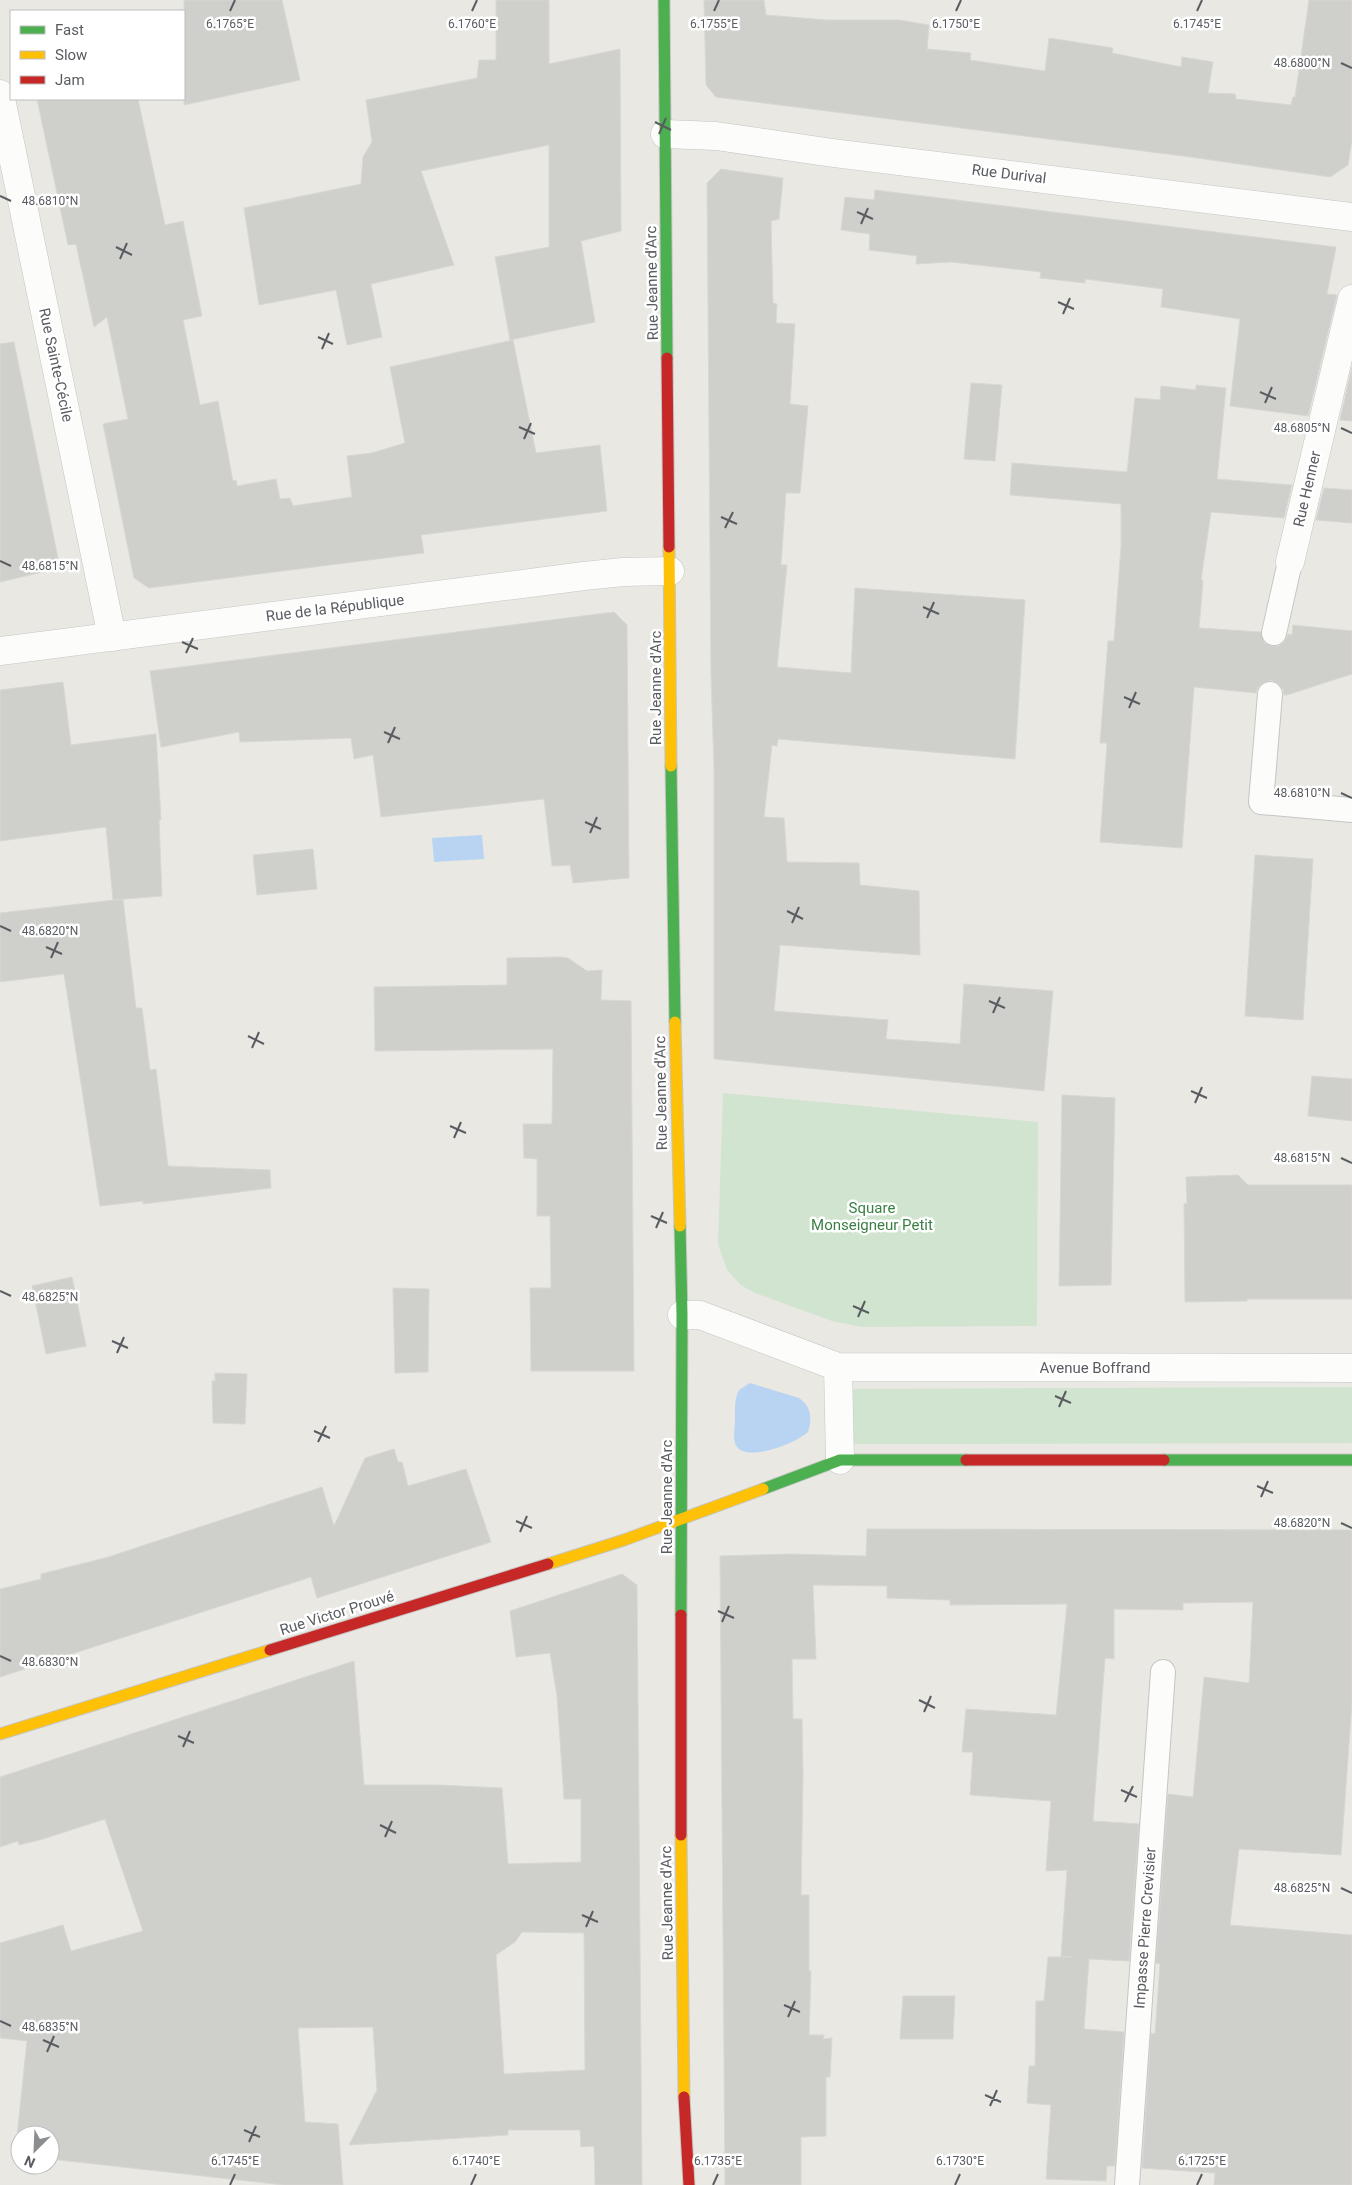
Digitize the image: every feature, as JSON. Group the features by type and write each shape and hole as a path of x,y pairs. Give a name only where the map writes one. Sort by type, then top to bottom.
{"main road":[{"name":"Rue Jeanne d'Arc","path":"664,0 672,900 682,1315 681,1801 684,2098 689,2185"},
{"path":"682,1520 840,1460 1352,1460"},
{"name":"Rue Victor Prouvé","path":"0,1734 570,1555 624,1540 682,1520"}],"street":[{"name":"Rue Sainte-Cécile","path":"0,94 112,637"},
{"name":"Rue Durival","path":"665,134 716,136 833,153 1352,217"},
{"name":"Rue Henner","path":"1290,562 1352,298"},
{"name":"Rue de la République","path":"0,651 584,576 622,572 670,571"},
{"name":"Avenue Boffrand","path":"682,1315 700,1315 838,1367 1352,1368"},
{"path":"838,1367 840,1460"}],"lane":[{"path":"1274,633 1290,562"},
{"path":"1270,694 1261,802 1352,810"},
{"name":"Impasse Pierre Crevisier","path":"1126,2185 1164,1672"}],"green space":[{"name":"Square Monseigneur Petit","path":"723,1093 1038,1122 1037,1326 862,1327 832,1321 755,1293 741,1285 727,1270 718,1244"},
{"path":"1352,1387 1352,1443 848,1444 847,1389"}],"water":[{"path":"482,835 484,859 434,862 432,838"},
{"path":"750,1383 799,1398 809,1409 810,1422 808,1432 783,1446 762,1452 751,1453 737,1447 734,1437 736,1398 739,1390"}],"building":[{"path":"184,0 282,0 300,80 184,105"},
{"path":"496,0 549,0 549,64 620,49 621,231 581,241 595,322 510,340 495,257 549,247 549,145 421,171 454,265 371,284 382,337 347,345 336,290 259,305 244,208 361,184 363,157 372,142 366,100 477,78 479,60 496,60"},
{"path":"704,0 764,0 766,15 827,20 899,20 929,25 927,49 971,53 970,60 1045,71 1049,38 1113,48 1112,53 1181,67 1182,57 1213,62 1208,93 1235,94 1236,99 1291,105 1293,97 1295,97 1309,0 1352,0 1352,140 1348,165 1330,177 1183,156 716,97 706,85"},
{"path":"37,100 138,100 165,225 183,221 202,316 183,320 200,405 218,401 233,481 236,480 237,486 276,479 280,499 290,498 293,506 352,497 347,456 372,453 405,443 390,367 513,340 536,453 600,445 607,511 421,535 424,553 149,588 134,578 103,424 128,419 107,317 94,327 76,244 68,245"},
{"path":"721,169 783,178 779,219 771,221 773,303 777,304 776,323 795,324 790,404 808,406 800,493 786,493 781,565 787,565 777,667 851,673 855,588 1025,600 1015,759 778,739 777,746 772,745 764,817 784,818 787,862 859,863 860,885 919,891 920,955 780,945 774,1011 888,1020 886,1039 960,1044 964,984 1053,991 1044,1091 714,1059 714,767 711,675 707,183"},
{"path":"875,190 1336,247 1327,294 1337,295 1308,416 1230,406 1240,319 1161,307 1163,289 1085,279 1085,283 1040,278 1041,272 951,262 916,264 917,256 869,250 870,234 841,230 845,197 874,200"},
{"path":"14,342 60,568 0,582 0,344"},
{"path":"1352,367 1352,421 1340,420"},
{"path":"971,383 1002,385 995,461 964,459"},
{"path":"1196,385 1226,388 1217,479 1292,485 1284,518 1211,512 1201,580 1203,580 1199,628 1261,632 1264,643 1271,646 1279,646 1284,642 1288,634 1292,635 1293,625 1352,631 1352,674 1287,695 1284,695 1283,689 1278,683 1272,680 1264,682 1258,687 1256,693 1194,687 1182,848 1100,842 1107,743 1100,743 1108,641 1114,641 1121,547 1121,504 1010,495 1012,463 1127,472 1135,398 1160,400 1161,386 1196,390"},
{"path":"1324,488 1352,490 1352,523 1316,520"},
{"path":"614,612 627,625 629,878 573,883 570,865 552,866 544,799 381,817 373,755 354,759 351,738 240,742 239,732 161,747 150,671"},
{"path":"63,682 71,745 156,734 161,820 159,820 162,896 113,900 106,827 0,841 0,690"},
{"path":"313,849 317,889 257,895 253,855"},
{"path":"1255,855 1313,859 1303,1020 1245,1016"},
{"path":"123,899 136,1008 142,1008 150,1070 156,1069 168,1166 270,1170 271,1188 143,1204 143,1201 100,1206 64,974 0,982 0,913"},
{"path":"507,958 568,958 587,971 602,970 601,1000 631,1001 634,1371 531,1371 530,1288 551,1288 550,1216 537,1216 537,1159 524,1158 523,1124 552,1124 553,1049 375,1051 374,987 507,985"},
{"path":"1312,1076 1352,1079 1352,1121 1308,1116"},
{"path":"1062,1095 1115,1098 1111,1285 1059,1286"},
{"path":"1238,1175 1248,1185 1352,1185 1352,1299 1247,1299 1247,1301 1185,1302 1184,1203 1187,1204 1186,1177"},
{"path":"72,1277 86,1346 46,1354 32,1286"},
{"path":"393,1288 429,1289 428,1372 395,1373"},
{"path":"215,1373 247,1374 245,1424 213,1423 212,1381 215,1381"},
{"path":"394,1449 398,1462 402,1462 408,1486 466,1469 491,1542 317,1598 311,1577 0,1677 0,1589 41,1579 41,1574 105,1558 322,1487 334,1526 365,1458"},
{"path":"867,1529 1352,1530 1352,1702 1341,1855 1239,1849 1230,1925 1352,1935 1352,2185 1214,2185 1215,2173 1142,2168 1151,2033 1155,2034 1160,1964 1156,1963 1168,1794 1193,1797 1204,1677 1249,1683 1253,1602 1183,1603 1183,1610 1114,1609 1114,1659 1105,1658 1093,1821 1139,1824 1129,1961 1089,1959 1084,2029 1124,2032 1115,2166 1107,2166 1106,2181 1046,2179 1051,2105 1027,2103 1029,2066 1035,2066 1036,2001 1044,2001 1048,1957 1061,1957 1067,1870 1046,1871 1051,1801 970,1795 973,1752 962,1752 966,1709 1056,1715 1067,1604 950,1605 950,1600 887,1598 887,1586 813,1585 816,1659 792,1659 793,1719 802,1719 801,1895 809,1895 809,1971 811,1971 809,2035 824,2035 823,2039 832,2038 830,2077 826,2077 826,2136 801,2137 801,2185 725,2185 720,1556 789,1554 866,1556"},
{"path":"622,1574 637,1585 642,2185 595,2185 594,2146 581,2147 580,2130 508,2130 508,2135 349,2145 377,2090 373,2027 298,2028 305,2122 338,2124 343,2185 284,2185 60,2160 60,2125 18,2125 27,2041 0,2038 0,1943 63,1925 71,1951 143,1931 105,1819 43,1839 19,1845 18,1841 0,1847 0,1777 354,1661 364,1785 438,1785 502,1788 508,1864 581,1862 581,1799 564,1799 557,1696 550,1653 516,1657 510,1611","holes":["522,1932 584,1933 585,2070 504,2074 496,1955 515,1942"]},
{"path":"903,1996 955,1996 953,2039 900,2039"}],"traffic: fast":[{"path":"664,0 667,358"},
{"path":"671,766 675,1022"},
{"path":"680,1226 682,1315 681,1615"},
{"path":"763,1489 840,1460 966,1460"},
{"path":"1164,1460 1352,1460"}],"traffic: slow":[{"path":"669,547 671,766"},
{"path":"675,1022 680,1226"},
{"path":"548,1564 624,1540 763,1489"},
{"path":"0,1734 270,1650"},
{"path":"681,1835 684,2097"}],"traffic: jam":[{"path":"667,358 669,547"},
{"path":"966,1460 1164,1460"},
{"path":"270,1650 548,1564"},
{"path":"681,1615 681,1835"},
{"path":"684,2097 689,2185"}]}
